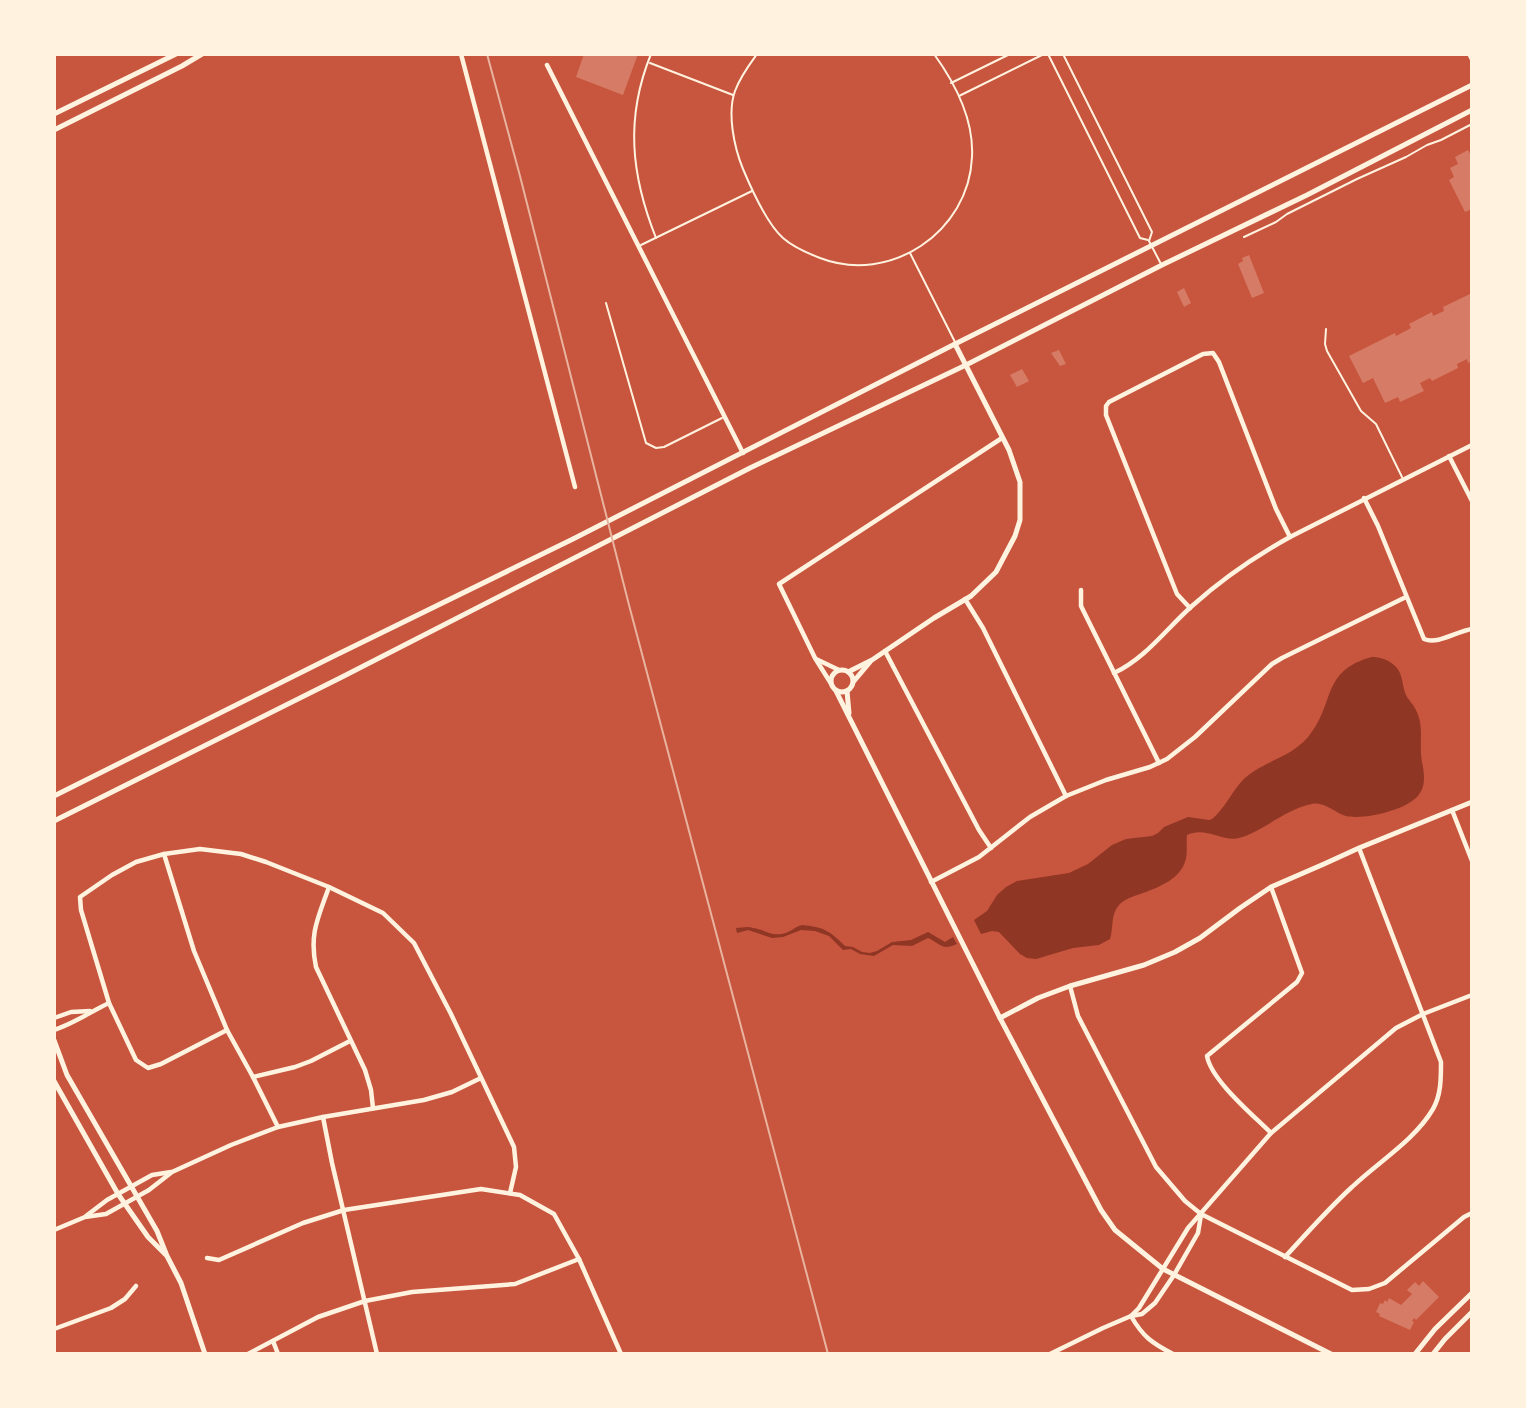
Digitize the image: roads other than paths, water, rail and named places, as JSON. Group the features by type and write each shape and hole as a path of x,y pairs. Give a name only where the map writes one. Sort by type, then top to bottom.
{"street":[{"path":"54,114 176,54"},
{"path":"54,130 202,54"},
{"path":"461,54 575,487"},
{"path":"547,65 724,417 739,455"},
{"path":"54,796 573,539 1150,243 1472,85"},
{"path":"54,821 743,472 966,365 1472,110"},
{"path":"848,672 872,660 982,587 996,572 1011,547 1020,520 1020,482 1015,465 955,344"},
{"path":"1190,608 1173,584 1106,415 1106,406 1114,399 1203,354 1213,354 1219,362 1276,509 1290,537"},
{"path":"1002,438 779,584 815,658 849,716 1000,1018 1101,1210 1115,1230 1163,1269 1331,1354"},
{"path":"1114,673 1140,658 1227,576 1262,553 1364,498 1472,445"},
{"path":"1449,456 1472,501"},
{"path":"1364,498 1378,526 1421,635 1426,641 1434,641 1472,629"},
{"path":"1081,590 1081,606 1159,763"},
{"path":"931,882 979,857 1030,817 1066,796 1159,763 1174,754 1272,664 1406,597"},
{"path":"965,599 983,628 1066,796"},
{"path":"885,651 975,824 991,848"},
{"path":"815,658 851,674 852,688 840,693 836,691"},
{"path":"853,682 872,660"},
{"path":"830,682 839,670"},
{"path":"847,691 849,716"},
{"path":"1000,1018 1038,998 1144,965 1175,952 1200,938 1271,887 1472,802"},
{"path":"1452,810 1472,861"},
{"path":"1285,1257 1352,1187 1421,1128 1441,1087 1441,1062 1359,848"},
{"path":"227,1030 161,1064 148,1068 136,1060 109,1003 80,910 80,897 136,862 164,854 200,849 241,854 329,887 383,913 414,943 514,1146 516,1167 510,1193"},
{"path":"164,854 194,951 227,1030 278,1127"},
{"path":"329,887 313,930 312,951 316,967 365,1070 373,1108"},
{"path":"1271,887 1302,973 1297,982 1207,1056 1217,1078 1271,1133"},
{"path":"1070,986 1078,1016 1156,1167 1185,1201 1201,1214 1352,1290 1368,1289 1384,1283 1472,1213"},
{"path":"1131,1317 1188,1228 1271,1133 1396,1028 1472,995"},
{"path":"54,1030 109,1003"},
{"path":"54,1018 71,1012 90,1011"},
{"path":"54,1040 67,1075 157,1230 181,1283 205,1354"},
{"path":"253,1077 295,1067 350,1041"},
{"path":"85,1217 92,1210 152,1175 172,1172 278,1127 424,1100 452,1092 481,1078"},
{"path":"54,1080 118,1194 148,1237 167,1256"},
{"path":"323,1117 377,1354"},
{"path":"54,1230 85,1217 106,1214 160,1183 172,1172"},
{"path":"207,1258 219,1261 303,1223 344,1210 481,1189 520,1195 554,1214 579,1259 621,1354"},
{"path":"1050,1354 1103,1328 1142,1314 1155,1303 1198,1233 1201,1214"},
{"path":"248,1354 318,1317 365,1301 412,1292 515,1284 579,1259"},
{"path":"54,1329 111,1308 125,1299 136,1286"},
{"path":"1415,1354 1435,1329 1472,1293"},
{"path":"1433,1354 1472,1312"},
{"path":"1131,1317 1145,1337 1173,1354"},
{"path":"273,1341 278,1354"}],"lane":[{"path":"652,54 637,101 634,153 640,191 656,238"},
{"path":"757,54 743,75 734,96 733,130 736,149 753,190 777,232 792,244 807,253 852,266 889,261 926,243 942,230 965,194 971,171 970,129 958,96 934,54"},
{"path":"951,83 1010,54"},
{"path":"958,96 1046,54 1140,238 1150,243"},
{"path":"1063,54 1152,232 1150,243 1161,265"},
{"path":"1468,54 1472,62"},
{"path":"648,62 734,96"},
{"path":"638,247 753,190"},
{"path":"909,253 955,344"},
{"path":"606,303 646,443 656,448 664,447 724,417"},
{"path":"1326,329 1327,351 1361,411 1376,424 1403,479"}],"railway":[{"path":"487,54 629,605 828,1354"}]}
